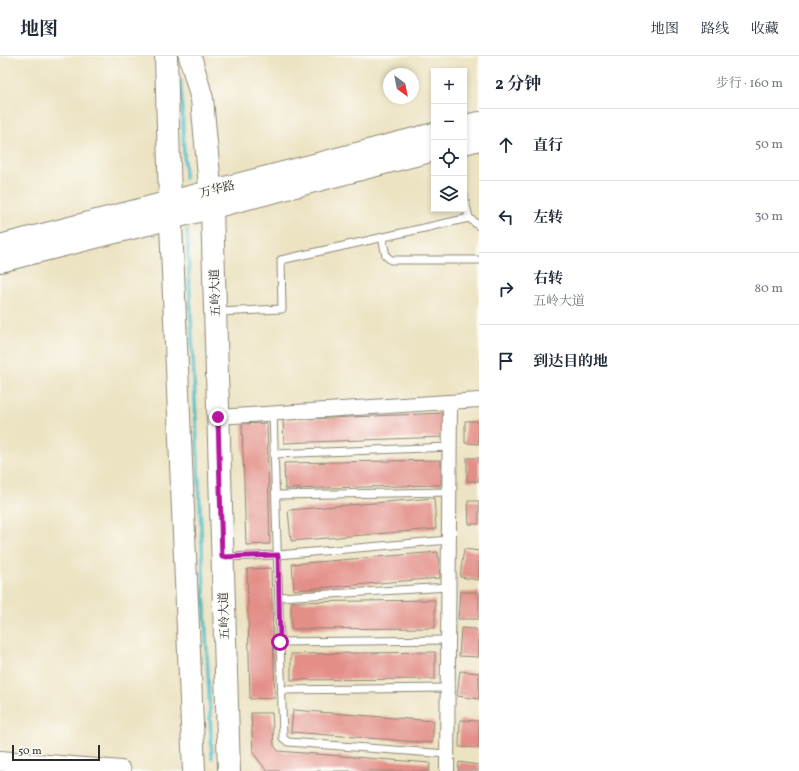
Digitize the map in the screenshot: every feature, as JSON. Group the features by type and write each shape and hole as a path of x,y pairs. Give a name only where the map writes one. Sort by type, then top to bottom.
{"main road":[{"path":"166,56 194,771"},
{"name":"五岭大道","path":"190,56 202,99 211,200 229,771"},
{"path":"467,125 479,122"},
{"name":"万华路","path":"211,200 431,134"},
{"path":"467,143 479,140"},
{"name":"万华路","path":"0,245 171,210 431,152"},
{"name":"万华路","path":"0,262 171,210"},
{"path":"0,762 121,771"}],"street":[{"path":"218,417 479,400"},
{"path":"447,771 450,402"}],"lane":[{"path":"467,209 469,218 479,226"},
{"path":"215,312 282,309 281,260 469,218"},
{"path":"382,237 386,256 391,260 479,260"},
{"path":"273,413 283,736 286,741 448,754"},
{"path":"274,454 450,447"},
{"path":"276,495 450,492"},
{"path":"222,557 278,555 449,540"},
{"path":"279,596 449,587"},
{"path":"280,642 448,640"},
{"path":"282,690 448,688"}],"building":[{"path":"443,413 443,437 284,443 283,420"},
{"path":"465,421 479,421 479,444 465,443"},
{"path":"267,423 270,544 246,545 242,424"},
{"path":"467,458 479,458 479,481 467,481"},
{"path":"441,460 441,485 285,489 284,463"},
{"path":"434,498 436,529 291,541 288,510"},
{"path":"468,501 479,501 479,524 469,524"},
{"path":"464,549 479,551 479,580 460,577"},
{"path":"438,552 440,578 294,590 292,564"},
{"path":"271,568 275,698 250,699 247,569"},
{"path":"460,592 479,592 479,619 458,619"},
{"path":"435,600 435,628 291,629 291,602"},
{"path":"461,628 476,629 476,632 479,632 479,657 459,656"},
{"path":"435,652 435,679 291,680 291,654"},
{"path":"460,671 479,673 479,699 457,696"},
{"path":"293,710 434,721 432,743 291,732"},
{"path":"251,713 272,713 274,745 278,751 430,763 429,771 267,771 253,753"},
{"path":"460,720 479,721 479,748 459,747"},
{"path":"459,762 479,765 479,771 458,771"}],"waterway":[{"path":"181,81 185,178"},
{"path":"187,230 212,758"}],"route":[{"path":"218,417 222,557 278,555 280,642"}]}
